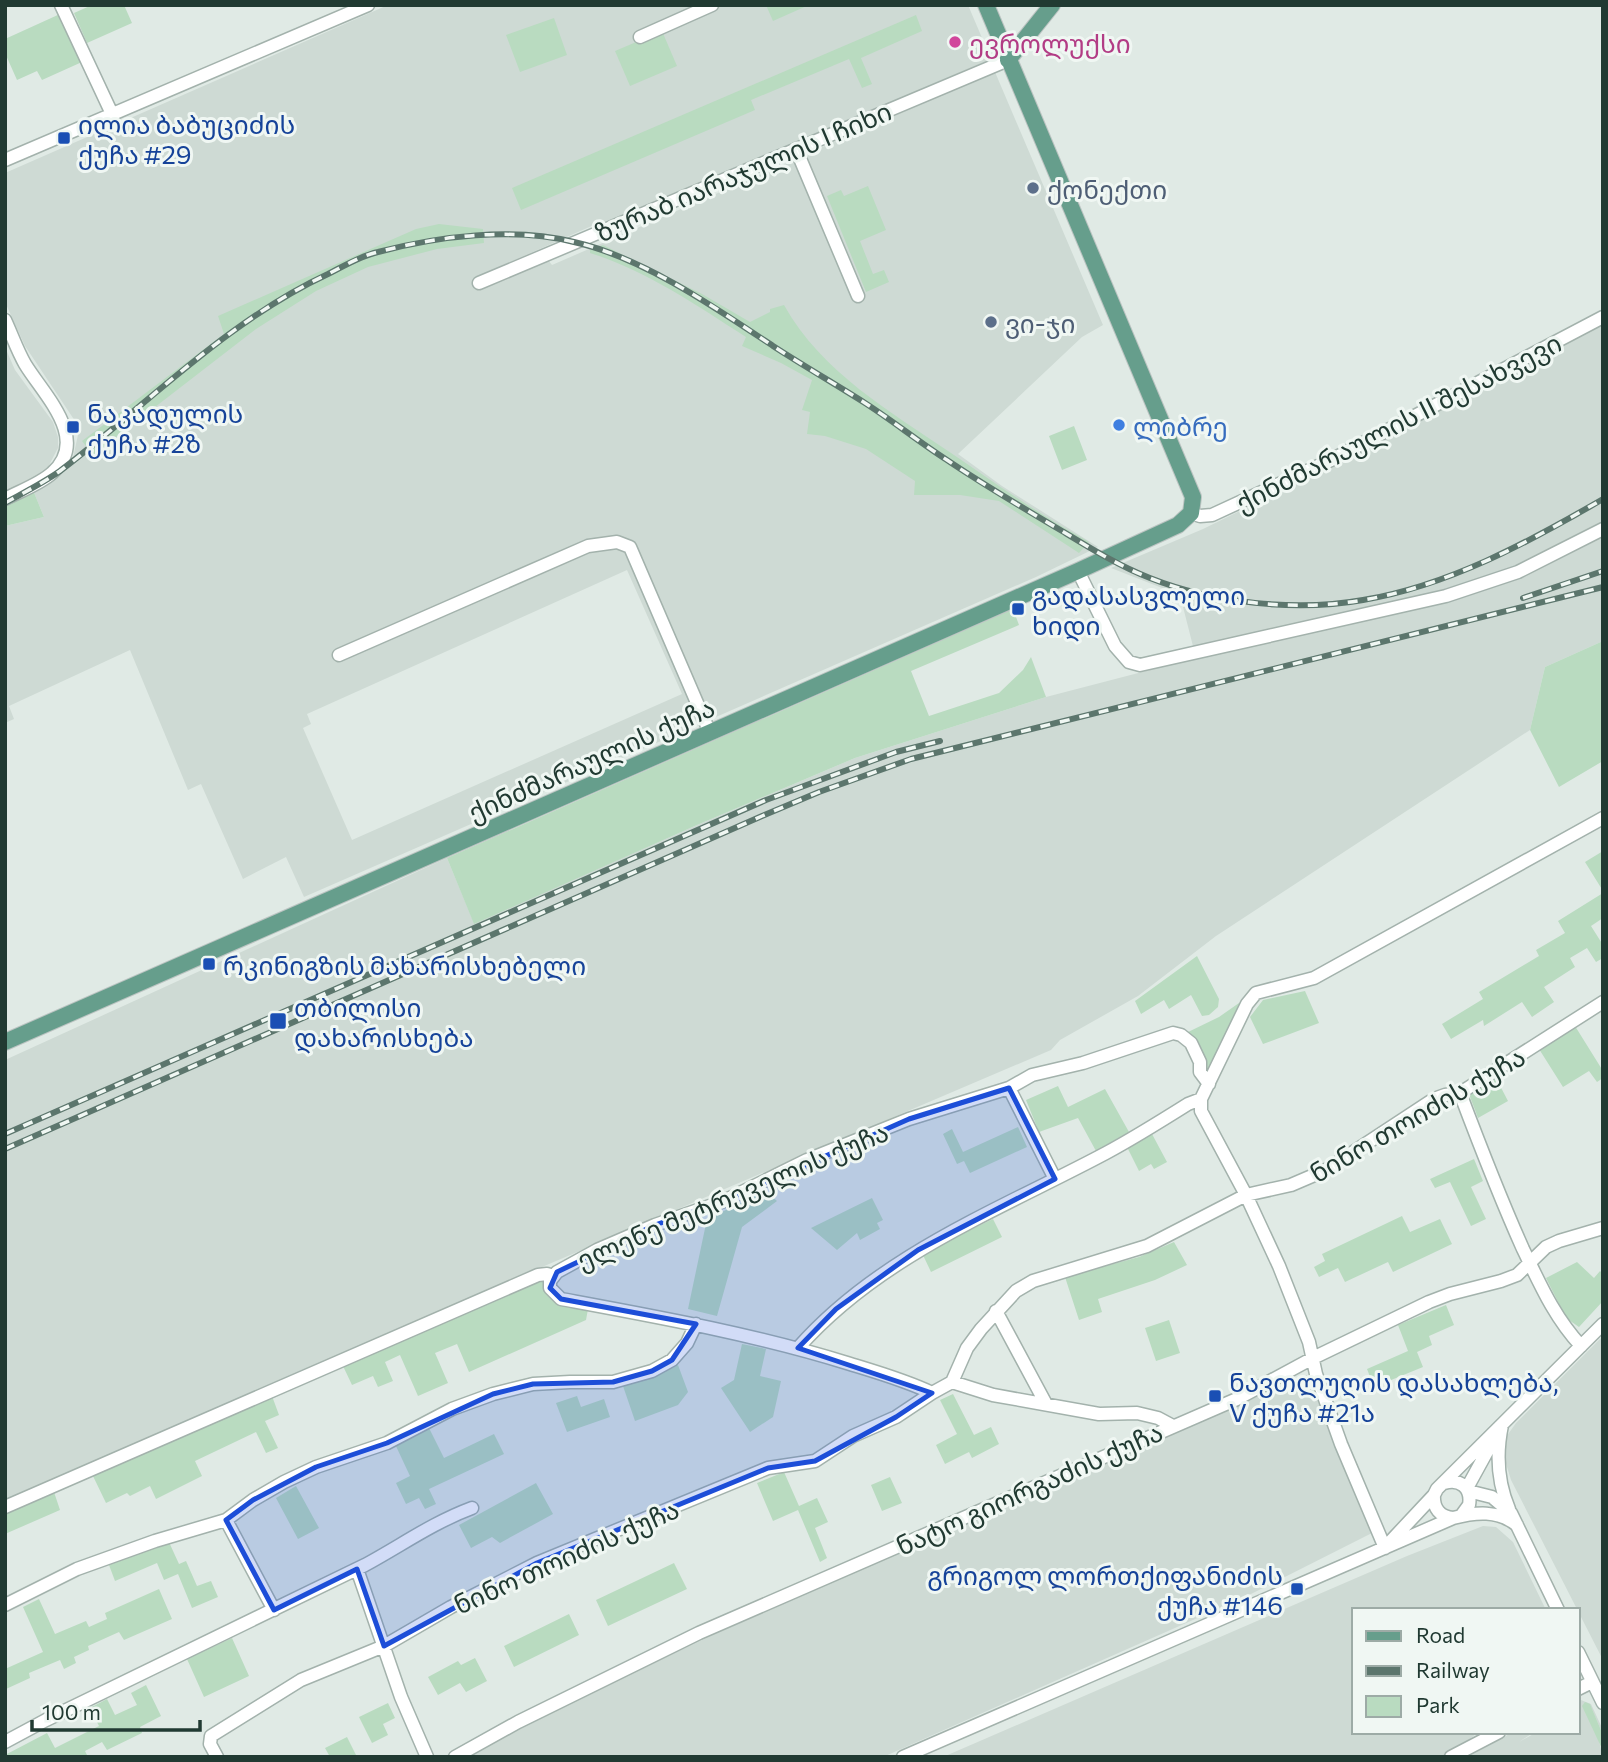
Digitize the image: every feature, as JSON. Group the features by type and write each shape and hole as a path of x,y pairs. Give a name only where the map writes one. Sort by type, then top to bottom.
{"main road":[{"path":"986,5 1193,497 1191,513"},
{"path":"1008,60 1052,5"},
{"name":"ქინძმარაულის ქუჩა","path":"5,1042 1078,571 1178,525 1191,513"}],"street":[{"path":"61,5 112,114"},
{"path":"5,160 368,5"},
{"path":"640,37 712,5"},
{"name":"ზურაბ იარაჯულის I ჩიხი","path":"479,283 1008,60"},
{"path":"796,149 858,296"},
{"name":"ქინძმარაულის II შესახვევი","path":"1191,513 1200,516 1212,515 1331,460 1603,317"},
{"path":"5,320 26,366 63,420 66,433 66,444 59,465 46,478 5,499"},
{"path":"1078,571 1115,646 1129,662 1140,666 1446,596 1518,572 1603,529"},
{"path":"339,655 588,546 617,542 630,547 710,733"},
{"path":"1385,1548 1344,1451 1316,1374 1309,1342 1279,1266 1246,1195 1201,1111 1201,1099 1237,1022 1256,993 1314,978 1603,818"},
{"name":"ნინო თოიძის ქუჩა","path":"217,1757 209,1740 211,1736 301,1680 384,1646 451,1607 549,1558 768,1468 815,1461 853,1436 897,1417 952,1382 967,1348 996,1311 1016,1292 1033,1282 1147,1247 1246,1195 1308,1180 1434,1099 1460,1093 1603,1002"},
{"name":"ელენე მეტრეველის ქუჩა","path":"696,1324 561,1299 550,1288 550,1281 556,1272 597,1250 655,1225 724,1201 807,1160 909,1119 1009,1088 1032,1075 1083,1063 1174,1033 1191,1043 1200,1062 1200,1072 1209,1084"},
{"path":"1009,1088 1055,1179"},
{"path":"1460,1093 1496,1188 1530,1264 1560,1323 1581,1346"},
{"path":"798,1348 836,1309 918,1250 1107,1153 1195,1100 1201,1099"},
{"name":"ნატო გიორგაძის ქუჩა","path":"454,1757 522,1720 699,1633 1237,1399 1313,1358 1429,1302 1517,1275 1546,1247 1603,1228"},
{"path":"5,1507 538,1275 554,1276"},
{"path":"996,1311 1046,1404"},
{"path":"5,1605 77,1569 155,1541 226,1520 253,1500 316,1467 387,1443 452,1409 493,1394 534,1384 613,1382 652,1371 672,1360 687,1343 696,1324 798,1348 932,1393"},
{"path":"1385,1548 1444,1483 1603,1324"},
{"path":"952,1382 993,1395 1099,1414 1137,1413 1158,1418 1173,1426"},
{"path":"903,1757 1096,1671 1457,1517 1469,1505 1468,1490 1502,1424"},
{"path":"1502,1424 1497,1460 1499,1478 1511,1513 1557,1608"},
{"path":"1444,1483 1456,1482 1468,1490 1492,1497 1511,1513"},
{"path":"1434,1494 1435,1506 1447,1517 1496,1514 1507,1517 1517,1525"},
{"path":"5,1742 357,1569 443,1519 472,1508"},
{"path":"226,1520 274,1610"},
{"path":"357,1569 401,1697 427,1757"},
{"path":"1580,1656 1603,1703"},
{"path":"1580,1688 1592,1682"},
{"path":"1451,1757 1495,1734"}],"highlighted area":[{"path":"1009,1088 1055,1179 918,1250 836,1309 798,1348 932,1393 896,1417 815,1461 768,1468 537,1563 384,1646 357,1569 274,1610 226,1520 253,1500 316,1467 387,1443 493,1394 533,1384 613,1382 652,1371 672,1360 696,1324 561,1299 550,1288 557,1272 655,1225 724,1201 909,1119"}],"shaded area":[{"path":"388,5 968,5 991,59 605,225 603,221 476,277 483,289 548,260 552,265 794,160 864,295 804,155 995,72 1103,325 1082,337 958,454 1002,486 1098,547 1036,577 304,897 286,857 243,879 201,784 188,790 130,650 9,706 14,719 5,723 5,526 44,517 33,490 57,476 72,462 78,435 75,421 25,346 5,302 5,173","holes":["627,570 682,694 352,840 303,728 311,724 307,714"]},
{"name":"თბილისი დახარისხება","path":"1603,323 1603,641 1545,667 1530,730 1216,936 1138,996 1060,1040 1051,1050 535,1270 5,1502 5,1060 447,858 474,923 855,758 1046,697 1196,658 1180,595 1111,568 1203,529 1338,463"},
{"path":"5,347 15,370 53,422 58,448 47,469 34,480 5,494"},
{"path":"1603,1336 1603,1660 1580,1615 1580,1608 1576,1608 1511,1480 1504,1457 1506,1437 1516,1423"},
{"path":"1307,1375 1372,1533 1245,1597 883,1757 468,1757 530,1722 717,1633"},
{"path":"1483,1526 1496,1527 1513,1542 1545,1608 1352,1608 1352,1734 1476,1734 1461,1747 1442,1757 943,1757 1407,1556"},
{"path":"1580,1700 1591,1704 1603,1730 1603,1735 1590,1705 1603,1757 1463,1757 1506,1734 1488,1746 1509,1734 1531,1734 1519,1742 1533,1734 1580,1734"}],"green space":[{"path":"92,5 124,5 132,23 87,43 74,13"},
{"path":"766,5 809,5 773,21"},
{"path":"60,14 82,62 42,80 37,71 17,80 5,53 5,39"},
{"path":"916,15 922,31 861,58 872,84 862,88 849,59 751,100 755,110 521,210 512,188"},
{"path":"554,18 567,55 520,72 506,35"},
{"path":"662,31 677,66 630,86 615,51"},
{"path":"868,186 886,230 860,241 873,274 884,270 889,282 866,292 827,196 841,190 844,196"},
{"path":"439,224 483,229 484,243 437,249 368,267 316,291 256,329 93,455 82,441 224,334 218,316 416,229"},
{"path":"603,245 702,294 750,322 770,312 770,309 784,305 818,351 883,407 1054,522 1089,542 1079,553 999,501 960,495 914,495 915,481 866,449 825,436 807,434 810,412 802,410 812,380 742,346 746,337 671,290 631,269 590,253 590,250"},
{"path":"1074,426 1087,460 1062,470 1049,436"},
{"path":"33,490 44,517 5,526 5,504"},
{"path":"1013,609 1019,625 911,671 929,716 999,693 1023,670 1031,657 1046,697 855,758 474,924 447,858"},
{"path":"1603,641 1603,761 1559,787 1530,730 1545,667"},
{"path":"1603,851 1603,891 1585,862"},
{"path":"1603,893 1603,918 1591,926 1603,945 1603,958 1596,962 1587,948 1570,958 1575,967 1544,987 1554,1002 1532,1017 1522,1002 1484,1026 1483,1020 1451,1039 1442,1024 1483,999 1479,992 1539,956 1536,950 1565,933 1558,921"},
{"path":"1197,956 1219,999 1218,1007 1209,1015 1202,1016 1191,995 1169,1009 1164,1000 1141,1014 1135,1001"},
{"path":"1305,991 1319,1023 1263,1044 1250,1017 1263,1000"},
{"path":"1242,1003 1209,1074 1205,1074 1186,1033 1219,1017"},
{"path":"1575,1026 1603,1071 1603,1078 1597,1082 1589,1071 1563,1087 1539,1049"},
{"path":"1496,1078 1508,1101 1478,1118 1469,1094"},
{"path":"1058,1086 1068,1107 1105,1089 1129,1132 1096,1151 1078,1118 1039,1132 1026,1100"},
{"path":"1018,1127 1027,1147 970,1173 964,1161 957,1164 943,1134 952,1129 963,1152"},
{"path":"1152,1134 1167,1162 1154,1169 1151,1164 1139,1171 1127,1147"},
{"path":"1474,1159 1483,1181 1471,1187 1486,1219 1471,1226 1450,1182 1435,1188 1430,1179"},
{"path":"766,1191 777,1201 742,1227 717,1316 688,1309 707,1219"},
{"path":"872,1198 883,1220 877,1223 880,1229 860,1240 857,1233 837,1250 811,1228"},
{"path":"1402,1216 1410,1232 1440,1219 1452,1244 1393,1272 1388,1262 1345,1282 1338,1268 1319,1277 1314,1267 1325,1261 1322,1254"},
{"path":"993,1219 1002,1237 931,1272 922,1253"},
{"path":"1174,1242 1187,1265 1155,1280 1098,1299 1102,1312 1079,1320 1065,1277 1139,1257"},
{"path":"1577,1262 1594,1278 1600,1271 1603,1274 1603,1301 1579,1327 1566,1318 1546,1278"},
{"path":"538,1279 545,1281 547,1295 552,1300 588,1309 586,1320 469,1372 457,1344 435,1353 448,1383 418,1396 400,1355 385,1362 393,1381 378,1387 373,1376 352,1385 343,1366"},
{"path":"1446,1305 1454,1325 1429,1336 1432,1345 1417,1352 1423,1367 1374,1387 1367,1369 1408,1351 1398,1325"},
{"path":"1169,1320 1180,1353 1156,1361 1145,1328"},
{"path":"742,1344 766,1349 760,1376 781,1381 773,1417 750,1432 721,1388 734,1380"},
{"path":"678,1365 688,1392 678,1405 635,1421 623,1386"},
{"path":"953,1394 974,1435 991,1427 999,1444 972,1458 969,1452 945,1464 936,1445 957,1434 940,1400"},
{"path":"272,1396 279,1415 265,1421 278,1448 266,1453 256,1432 195,1461 202,1476 156,1499 150,1486 130,1496 127,1493 106,1503 92,1474"},
{"path":"577,1396 581,1407 604,1399 610,1417 567,1432 556,1403"},
{"path":"429,1428 444,1458 494,1434 504,1454 429,1489 436,1504 425,1509 419,1498 406,1504 396,1483 410,1476 395,1444"},
{"path":"784,1472 799,1506 817,1498 828,1522 815,1528 827,1558 820,1562 798,1510 773,1521 757,1483"},
{"path":"890,1477 902,1503 882,1511 871,1485"},
{"path":"536,1483 553,1514 500,1543 492,1537 471,1548 459,1525"},
{"path":"296,1486 319,1528 298,1539 276,1498"},
{"path":"54,1492 60,1510 5,1534 5,1513"},
{"path":"168,1540 179,1564 186,1561 197,1586 211,1581 218,1597 192,1608 178,1574 164,1580 157,1563 115,1581 109,1565"},
{"path":"674,1563 687,1589 608,1626 596,1600"},
{"path":"159,1589 172,1619 124,1640 119,1632 88,1646 89,1650 74,1657 76,1663 64,1669 60,1660 29,1673 30,1678 6,1689 5,1669 43,1652 23,1607 39,1599 55,1634 86,1621 89,1627 107,1619 105,1613"},
{"path":"569,1614 579,1635 514,1667 504,1646"},
{"path":"232,1638 249,1676 204,1697 187,1659"},
{"path":"475,1658 487,1681 466,1692 460,1683 438,1695 428,1677 458,1661 461,1665"},
{"path":"146,1685 161,1716 140,1727 142,1733 107,1750 102,1742 85,1751 88,1757 5,1757 47,1733 55,1748 99,1726 90,1708 107,1699 115,1715 137,1705 131,1693"},
{"path":"1585,1702 1590,1704 1603,1735 1603,1751 1582,1706"},
{"path":"388,1703 395,1718 383,1724 388,1735 372,1743 359,1717"},
{"path":"347,1737 357,1757 330,1757 325,1748"}],"railway":[{"path":"5,503 60,471 222,339 291,293 371,254 450,238 501,234 550,237 574,242 600,249 652,271 703,300 865,403 975,478 1094,550 1150,578 1200,594 1255,603 1310,605 1337,604 1395,593 1457,573 1487,560 1603,499"},
{"path":"1523,598 1603,571"},
{"path":"5,1149 762,816 911,759 1603,587"},
{"path":"5,1134 766,800 896,752 940,741"}],"place":[{"name":"ევროლუქსი","path":"955,42"},
{"name":"ილია ბაბუციძის ქუჩა #29","path":"64,138"},
{"name":"ქონექთი","path":"1033,188"},
{"name":"ვი-ჯი","path":"991,322"},
{"name":"ლიბრე","path":"1119,425"},
{"name":"ნაკადულის ქუჩა #2ზ","path":"73,427"},
{"name":"გადასასვლელი ხიდი","path":"1018,609"},
{"name":"რკინიგზის მახარისხებელი","path":"209,964"},
{"name":"თბილისი დახარისხება","path":"278,1021"},
{"name":"ნავთლუღის დასახლება, V ქუჩა #21ა","path":"1215,1396"},
{"name":"გრიგოლ ლორთქიფანიძის ქუჩა #146","path":"1297,1589"}]}
